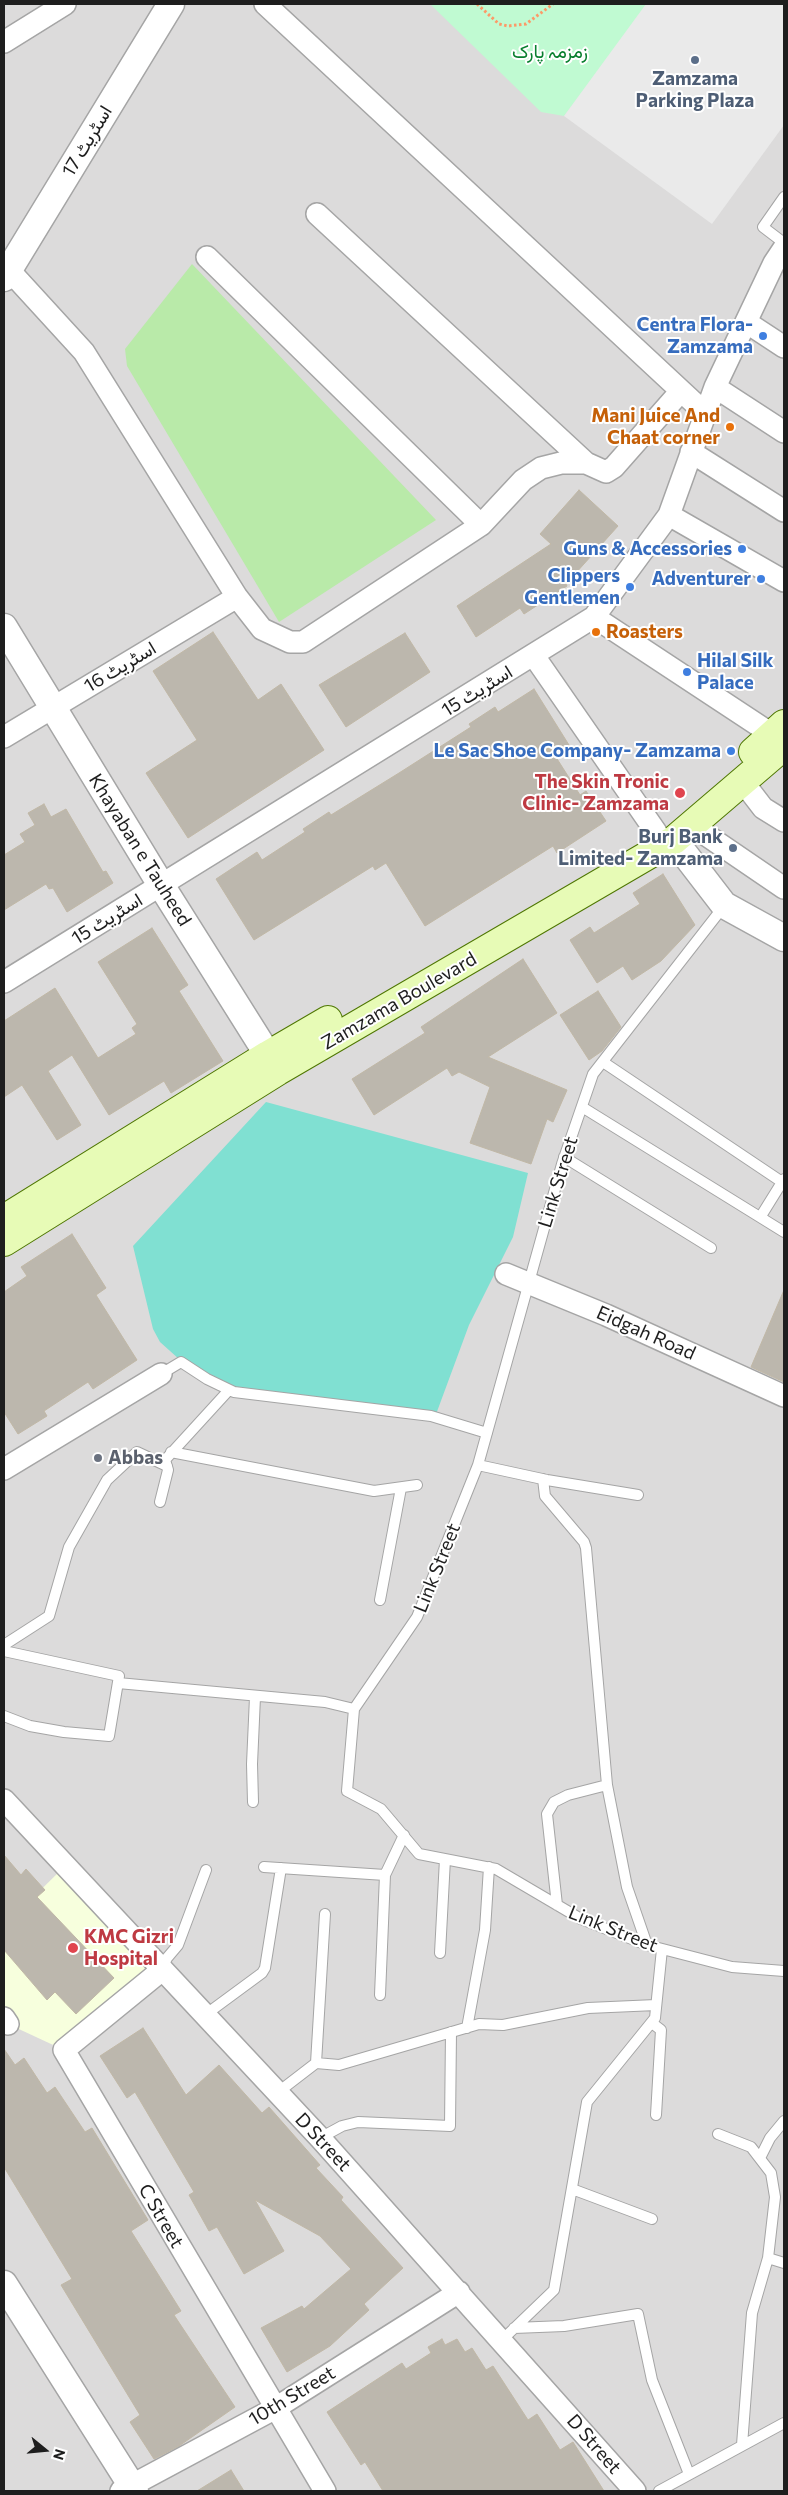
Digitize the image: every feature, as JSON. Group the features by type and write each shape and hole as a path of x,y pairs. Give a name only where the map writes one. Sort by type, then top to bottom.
{"main road":[{"name":"Zamzama Boulevard","path":"4,1219 674,833 743,782 781,735"},
{"name":"Zamzama Boulevard","path":"674,833 692,805 781,735"},
{"name":"Zamzama Boulevard","path":"4,1242 273,1063"}],"street":[{"path":"4,42 65,4"},
{"name":"اسٹریٹ 17","path":"6,274 171,4"},
{"path":"265,4 705,413"},
{"path":"318,214 586,463 606,472 614,467 681,391"},
{"path":"207,257 481,525"},
{"name":"اسٹریٹ 15","path":"4,982 534,656 594,617 669,515 715,387 746,322 781,260"},
{"path":"6,274 84,352 237,597 262,629 290,642 303,642 481,525 522,480 541,468 561,463 586,463"},
{"path":"746,322 784,347"},
{"path":"715,387 784,432"},
{"path":"691,452 784,511"},
{"path":"669,515 784,581"},
{"name":"اسٹریٹ 16","path":"4,737 237,597"},
{"path":"594,617 781,735"},
{"name":"Khayaban e Tauheed","path":"4,627 161,885 273,1063"},
{"path":"534,656 674,833 724,905 784,938"},
{"path":"743,782 763,808 784,821"},
{"path":"674,833 784,888"},
{"name":"Eidgah Road","path":"506,1274 606,1315 784,1396"},
{"path":"4,1469 161,1374"},
{"name":"D Street","path":"4,1800 320,2138 459,2292 508,2334 635,2491"},
{"name":"C Street","path":"162,1970 64,2050 274,2409 325,2491"},
{"path":"4,2284 129,2489"},
{"name":"10th Street","path":"129,2489 274,2409 459,2292"}],"lane":[{"path":"784,198 763,227 784,243"},
{"name":"Link Street","path":"724,905 593,1074 564,1157 478,1465 418,1617 354,1709 347,1791 381,1809 419,1854 496,1868 581,1919 647,1945 732,1967 784,1971"},
{"path":"602,1062 783,1181 761,1216"},
{"path":"582,1107 761,1216 784,1232"},
{"path":"564,1157 711,1248"},
{"path":"161,1374 181,1362 207,1379 234,1392 431,1416 487,1433"},
{"path":"160,1502 168,1470 165,1460 229,1390"},
{"path":"4,1645 49,1616 69,1547 107,1480 137,1452 166,1466"},
{"path":"171,1452 374,1491 418,1485"},
{"path":"478,1465 543,1480 638,1496"},
{"path":"543,1480 545,1496 584,1542 586,1548 607,1785 628,1887 647,1945"},
{"path":"380,1600 401,1488"},
{"path":"4,1651 119,1676 109,1736 64,1732 30,1726 4,1716"},
{"path":"118,1683 325,1702 354,1709"},
{"path":"253,1802 252,1764 255,1696"},
{"path":"557,1905 547,1814 554,1802 568,1794 607,1785"},
{"path":"380,1995 384,1876 404,1836"},
{"path":"440,1953 444,1859"},
{"path":"264,1867 384,1876"},
{"path":"467,2028 485,1930 489,1867"},
{"path":"205,2015 262,1973 265,1968 281,1868"},
{"path":"162,1970 167,1958 178,1945 206,1870"},
{"path":"316,2063 325,1914"},
{"path":"508,2334 554,2290 587,2102 655,2018 662,1949"},
{"path":"277,2093 316,2063 339,2065 478,2024 503,2025 588,2008 656,2005"},
{"path":"652,2023 661,2030 656,2115"},
{"path":"320,2138 342,2126 358,2122 450,2126 451,2032"},
{"path":"760,2158 770,2138 784,2121"},
{"path":"718,2134 751,2147 771,2173 775,2197 768,2258 752,2313 742,2444"},
{"path":"572,2189 652,2219"},
{"path":"768,2258 784,2263"},
{"path":"508,2334 638,2314 652,2380 689,2474"},
{"path":"659,2491 742,2444 784,2423"}],"path":[{"path":"477,4 499,24 517,26 537,17 553,4"}],"shaded area":[{"path":"4,4 784,4 784,2491 4,2491"},
{"name":"Zamzama Parking Plaza","path":"646,4 784,4 784,125 712,224 564,116"},
{"path":"266,1102 528,1173 513,1237 469,1325 435,1417 234,1392 189,1368 160,1342 153,1329 133,1246"},
{"name":"KMC Gizri Hospital","path":"65,1866 162,1970 64,2050 8,2024 4,2018 4,1926"}],"green space":[{"name":"زمزمہ پارک","path":"430,4 651,4 564,116 541,112"},
{"path":"192,264 436,520 279,622 127,366 125,349"}],"building":[{"path":"579,490 618,526 566,584 567,586 524,614 520,608 476,637 457,606 551,544 540,534"},
{"path":"213,632 258,700 281,684 324,750 188,838 146,773 197,740 153,671"},
{"path":"405,633 430,672 346,727 319,685"},
{"path":"534,689 569,745 554,754 580,795 586,791 606,821 557,853 553,846 425,926 386,863 375,870 373,866 254,940 216,879 257,852 262,860 305,832 303,829 329,812 331,815 471,727 469,724 495,707 498,712"},
{"path":"44,804 51,817 66,809 103,872 106,871 113,883 67,912 53,888 49,889 46,884 4,910 4,855 25,842 20,834 35,825 28,813"},
{"path":"663,874 695,925 661,961 632,980 623,966 597,983 570,940 590,927 594,933 640,904 633,893"},
{"path":"152,928 188,985 179,991 223,1061 171,1093 164,1081 109,1115 72,1055 48,1071 81,1125 57,1140 22,1085 4,1097 4,1021 55,988 98,1058 136,1034 132,1028 137,1024 98,962"},
{"path":"523,959 557,1013 488,1057 567,1090 553,1122 547,1119 531,1164 470,1143 490,1087 459,1072 452,1076 447,1068 374,1115 352,1079 425,1033 421,1027"},
{"path":"598,991 621,1027 602,1051 589,1060 560,1015"},
{"path":"72,1234 106,1288 96,1295 137,1360 93,1389 88,1382 44,1411 47,1416 18,1434 4,1412 4,1292 27,1276 21,1267"},
{"path":"784,1290 784,1382 751,1367"},
{"path":"4,1855 21,1875 26,1869 45,1890 37,1897 114,1978 76,2014 55,1992 47,2000 4,1950"},
{"path":"143,2028 186,2095 219,2065 262,2113 269,2107 320,2165 316,2168 343,2197 341,2200 403,2268 364,2304 369,2310 330,2346 287,2372 261,2328 302,2306 304,2309 351,2269 320,2236 255,2200 284,2251 244,2274 217,2227 209,2231 189,2195 194,2192 135,2092 127,2098 100,2056"},
{"path":"4,2049 15,2065 24,2058 47,2093 55,2087 85,2132 92,2128 148,2220 131,2231 181,2311 174,2315 235,2407 179,2446 154,2459 130,2422 140,2415 61,2285 72,2279 4,2167"},
{"path":"442,2339 445,2345 457,2339 465,2352 472,2348 486,2370 493,2366 528,2420 537,2414 560,2450 573,2442 604,2491 383,2491 365,2462 361,2465 327,2412 402,2363 406,2369 431,2353 428,2347"},
{"path":"231,2470 244,2491 197,2491"}],"place":[{"name":"Zamzama Parking Plaza","path":"695,60"},
{"name":"Centra Flora- Zamzama","path":"763,336"},
{"name":"Mani Juice And Chaat corner","path":"730,427"},
{"name":"Guns & Accessories","path":"742,549"},
{"name":"Adventurer","path":"761,579"},
{"name":"Clippers Gentlemen","path":"630,587"},
{"name":"Roasters","path":"596,632"},
{"name":"Hilal Silk Palace","path":"687,672"},
{"name":"Le Sac Shoe Company- Zamzama","path":"731,751"},
{"name":"The Skin Tronic Clinic- Zamzama","path":"680,793"},
{"name":"Burj Bank Limited- Zamzama","path":"733,848"},
{"name":"Abbas","path":"98,1458"},
{"name":"KMC Gizri Hospital","path":"73,1948"}]}
